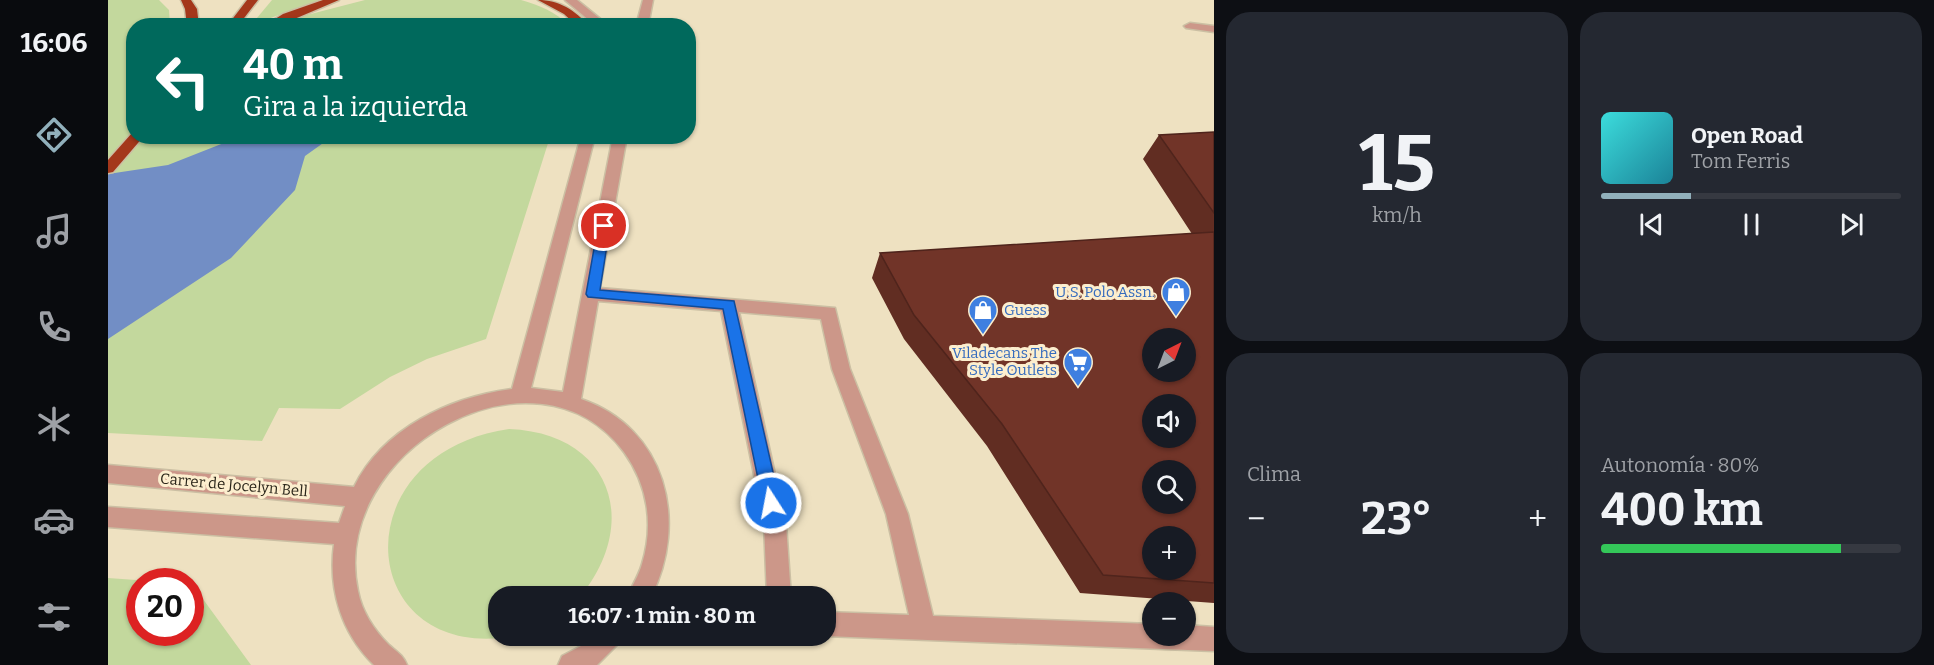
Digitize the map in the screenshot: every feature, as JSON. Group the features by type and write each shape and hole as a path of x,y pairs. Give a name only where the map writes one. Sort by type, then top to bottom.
{"highway":[{"path":"186,0 191,9 192,18"},
{"path":"239,18 254,0"},
{"path":"287,18 313,6 334,0"},
{"path":"543,0 568,12 575,18"},
{"path":"108,169 130,144"}],"street":[{"path":"570,0 594,18"},
{"path":"644,18 648,0"},
{"path":"1190,26 1214,29"},
{"path":"520,395 586,144"},
{"path":"571,402 619,144"},
{"path":"592,294 829,313 841,369 897,513 924,627"},
{"path":"729,305 775,524 778,586"},
{"path":"393,665 378,655 353,619 343,577 345,534 359,496 389,454 428,422 473,402 520,395 546,396 571,402 606,418 633,444 652,478 660,519 654,564 644,586"},
{"name":"Carrer de Jocelyn Bell","path":"108,474 359,496"},
{"path":"108,517 345,534"},
{"path":"836,624 1142,636"},
{"path":"1196,638 1214,639"},
{"path":"571,665 590,655 599,646"}],"green space":[{"path":"108,0 159,0 169,10 170,18 126,18 126,144 548,144 486,339 427,359 390,377 340,409 279,408 262,441 108,433"},
{"path":"272,0 320,0 270,18 257,18"},
{"path":"365,0 521,0 560,18 298,18"},
{"path":"509,429 544,434 571,446 592,464 606,486 611,512 609,539 599,568 587,586 488,586 488,636 462,636 423,619 398,590 388,553 394,513 415,476 454,446"},
{"path":"108,578 126,579 126,646 204,646 204,600 251,665 108,665"}],"water":[{"path":"221,144 322,144 305,156 295,190 231,258 108,339 108,174 168,165"}],"building":[{"path":"1214,132 1214,213 1159,135"},
{"name":"Viladecans The Style Outlets","path":"1214,232 1214,583 1172,580 1196,580 1196,526 1142,526 1142,578 1103,575 1002,424 914,315 880,253"}],"place":[{"name":"U.S. Polo Assn.","path":"1176,318"},
{"name":"Guess","path":"983,336"},
{"name":"Viladecans The Style Outlets","path":"1078,388"}],"route":[{"path":"604,226 592,294 729,305 771,503"}]}
